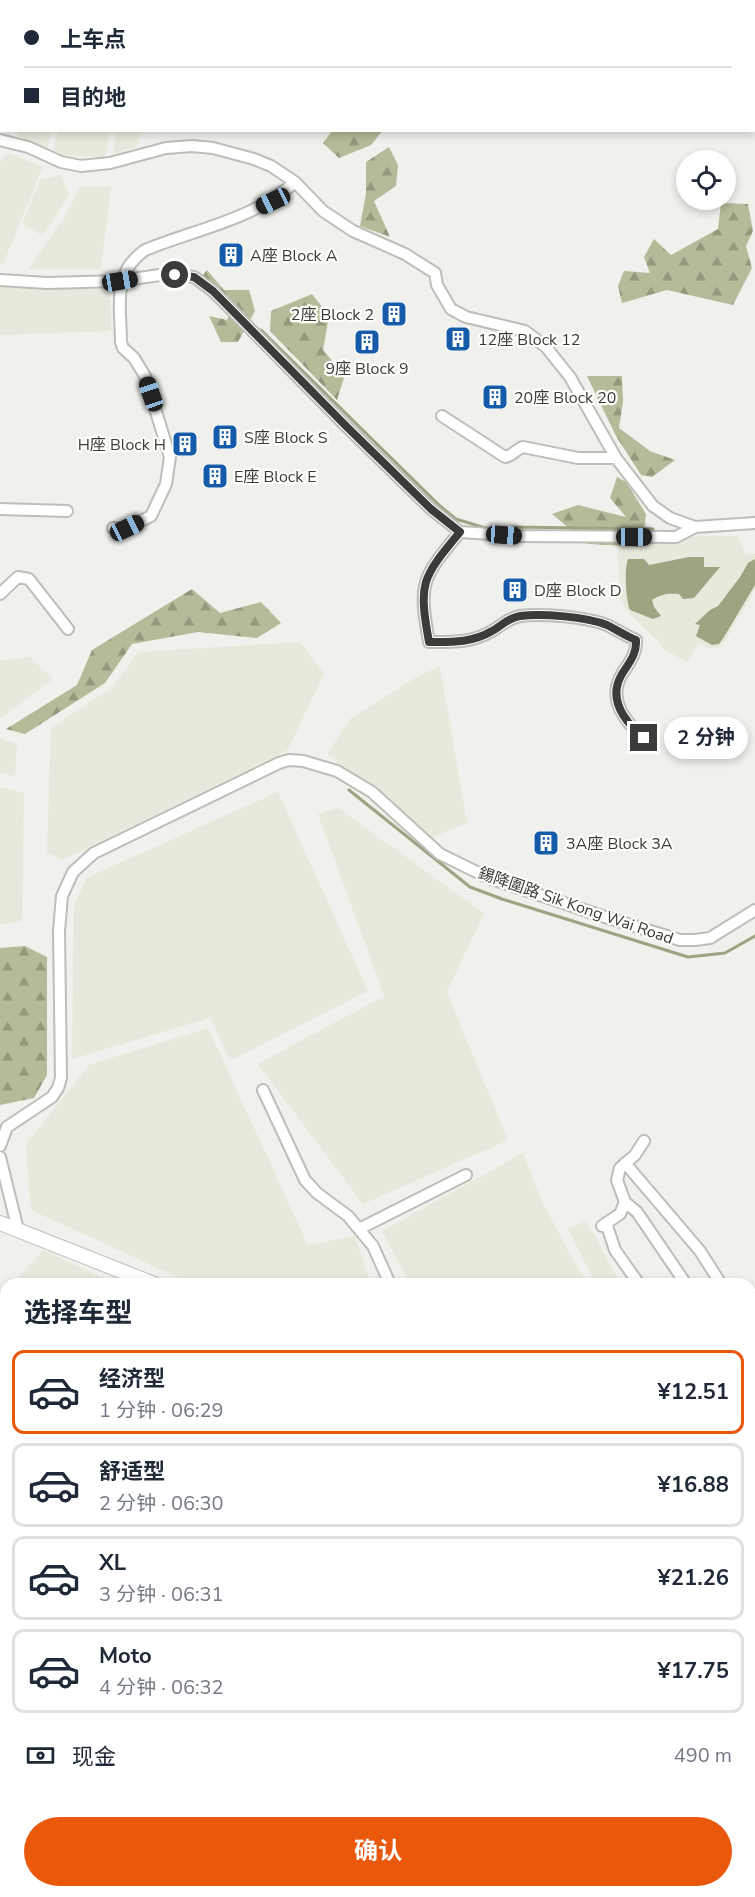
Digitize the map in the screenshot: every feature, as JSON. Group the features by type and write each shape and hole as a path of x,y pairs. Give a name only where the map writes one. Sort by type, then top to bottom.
{"street":[{"path":"0,140 28,147 62,162 81,166 110,163 166,148 192,146 213,148 271,166 296,182 324,212 353,231 405,254 435,273 437,285 451,309 466,317 525,331 546,347 570,377 616,458 653,506 670,518 695,527 755,523"},
{"path":"113,528 127,528 151,516 166,484 170,457 145,376 135,358 123,348 121,342 120,281 127,267 145,250 229,221 273,201 296,182"},
{"path":"0,280 47,283 120,281 159,275 194,277 213,291 431,509 460,532 521,536 676,537 695,527"},
{"path":"442,416 505,457 523,447 578,458 616,458"},
{"path":"0,509 67,511"},
{"path":"460,532 434,564 425,582 422,601 429,642 462,642 493,631 504,621 520,616 554,615 607,625 636,640 637,649 615,690 625,720 644,738"},
{"path":"0,594 18,577 29,579 68,629"},
{"name":"錫降圍路 Sik Kong Wai Road","path":"0,1146 7,1127 52,1097 61,1078 59,931 62,896 73,872 94,853 279,763 289,760 303,761 337,771 372,792 440,854 489,878 608,918 680,940 695,940 710,938 755,910"},
{"path":"263,1090 305,1179 318,1193 348,1216 359,1229 373,1246 387,1278"},
{"path":"644,1140 635,1155 618,1172 617,1180 625,1202 637,1212 682,1278"},
{"path":"0,1157 18,1230"},
{"path":"625,1163 700,1251 717,1278"},
{"path":"359,1229 466,1175"},
{"path":"625,1202 620,1214 604,1225 615,1251 635,1278"},
{"path":"0,1222 139,1278"}],"shaded area":[{"path":"19,132 50,132 48,150 18,136"},
{"path":"58,132 109,132 105,157 52,155"},
{"path":"116,132 140,132 137,147 113,154"},
{"path":"9,153 43,167 3,264 0,263 0,161"},
{"path":"61,175 69,195 43,236 22,223 40,180"},
{"path":"111,186 101,269 28,269 62,221 80,187"},
{"path":"0,286 110,290 111,331 0,335"},
{"path":"696,536 737,536 746,554 755,554 755,590 724,642 717,648 707,648 699,643 687,663 663,648 625,609 621,599 617,548 622,540 679,541"},
{"path":"689,557 704,557 704,567 720,567 694,598 683,599 679,594 671,594 655,598 652,600 654,607 661,616 653,619 630,610 626,584 628,559 644,559 649,565"},
{"path":"755,559 755,585 719,644 712,645 696,636 700,625 695,624 718,606 748,563"},
{"path":"300,642 324,673 288,750 63,860 47,852 51,728 111,688 139,652"},
{"path":"30,657 53,679 0,719 0,661"},
{"path":"440,667 467,823 430,838 327,754 351,718 420,675"},
{"path":"0,738 17,744 15,776 0,773"},
{"path":"0,787 24,793 22,921 0,924"},
{"path":"278,792 368,991 230,1061 210,1018 72,1059 74,907 86,878"},
{"path":"338,808 484,913 447,992 508,1140 363,1204 258,1064 384,996 318,814"},
{"path":"208,1028 308,1245 355,1236 369,1278 180,1278 31,1210 26,1144 89,1065"},
{"path":"523,1153 542,1202 584,1278 407,1278 382,1231"},
{"path":"586,1221 618,1278 593,1278 568,1229"},
{"path":"43,1250 103,1278 17,1278"}],"green space":[{"path":"331,132 381,132 371,145 339,158 323,143"},
{"path":"389,147 398,165 396,186 374,201 390,237 360,226 366,194 366,162"},
{"path":"736,204 748,204 753,231 746,246 752,268 733,305 667,290 622,303 618,286 624,271 650,273 644,257 654,239 671,255 718,229 720,210 736,210"},
{"path":"207,270 224,290 249,290 255,311 238,342 221,342 209,316 227,320 233,304 203,275"},
{"path":"312,294 329,316 323,350 344,378 337,400 270,331 271,311"},
{"path":"587,376 622,376 623,402 619,428 650,451 675,460 652,477 641,475 616,436"},
{"path":"617,477 626,482 646,514 642,547 588,544 552,514 578,505 626,517 610,498"},
{"path":"192,589 220,613 261,602 281,623 257,638 198,632 132,644 105,683 25,734 6,729 77,685 92,650"},
{"path":"25,946 47,957 47,1075 34,1098 0,1105 0,948"}],"waterway":[{"path":"261,330 440,506 456,519 492,530"},
{"path":"505,530 512,530 512,527 653,529"},
{"path":"349,790 470,887 502,899 688,957 725,953 755,936"}],"place":[{"name":"A座 Block A","path":"231,255"},
{"name":"2座 Block 2","path":"394,314"},
{"name":"12座 Block 12","path":"458,339"},
{"name":"9座 Block 9","path":"367,342"},
{"name":"20座 Block 20","path":"495,397"},
{"name":"S座 Block S","path":"225,437"},
{"name":"H座 Block H","path":"185,444"},
{"name":"E座 Block E","path":"215,476"},
{"name":"D座 Block D","path":"515,590"},
{"name":"3A座 Block 3A","path":"546,843"}],"route":[{"path":"175,275 194,277 213,291 431,509 460,532 434,564 425,582 422,601 429,642 462,642 493,631 504,621 520,616 554,615 607,625 636,640 637,649 615,690 625,720 644,738"}]}
